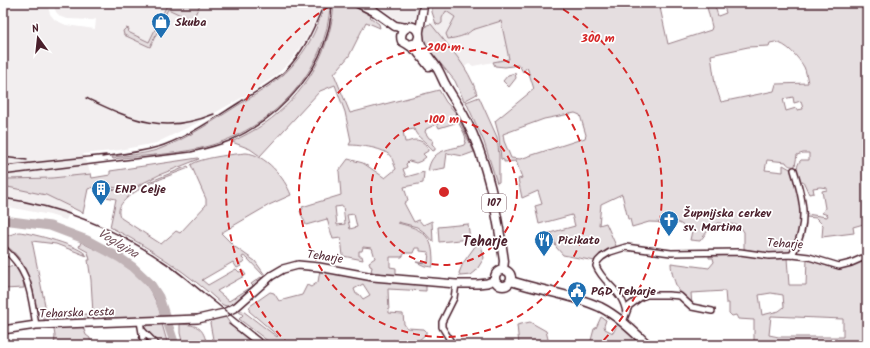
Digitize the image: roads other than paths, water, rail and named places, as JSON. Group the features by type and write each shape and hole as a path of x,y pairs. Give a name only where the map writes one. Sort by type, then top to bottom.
{"main road":[{"name":"107","path":"359,4 374,11 395,26 415,29 424,49 440,73 444,83"},
{"name":"107","path":"359,4 393,30 404,43 417,51 444,83 465,117 476,139 484,164 499,231 504,261 503,269"},
{"path":"401,38 402,32 407,28"},
{"path":"409,45 417,42 419,35"},
{"path":"503,269 508,270 511,273 511,281 505,286 501,286 495,280 496,273 503,269"},
{"path":"511,281 568,295 601,308 623,322 648,345"}],"street":[{"path":"419,35 424,3"},
{"path":"407,28 422,12"},
{"path":"792,256 801,234 804,217 802,196 794,170"},
{"name":"Teharje","path":"626,313 625,306 620,295 600,275 596,266 598,261 610,252 626,247 671,253 740,252 769,256 792,256 809,258 839,266 851,263 867,256"},
{"path":"3,248 13,256 26,276 36,325"},
{"name":"Teharje","path":"153,321 198,319 227,312 236,307 271,276 283,269 298,265 319,267 373,277 456,284 478,284 495,280"},
{"path":"453,345 442,327 442,322 454,298 456,284"},
{"path":"623,322 629,306 641,297 648,295 668,294 680,296 695,309 712,311"},
{"path":"140,321 144,345"},
{"name":"Teharska cesta","path":"3,330 36,325 153,321"},
{"path":"142,331 157,345"}],"waterway":[{"name":"Voglajna","path":"3,220 50,226 87,240 133,267 150,283 159,297 175,345"}],"railway":[{"path":"3,175 191,152 229,141 268,118 285,103 300,86 313,67 323,47 329,26 332,3"},
{"path":"102,157 149,149 174,141 203,125 269,83 285,71 297,58 321,11"},
{"path":"86,98 119,113 148,122 163,124 196,120 214,114"},
{"path":"3,166 106,155"},
{"path":"3,157 27,160"},
{"path":"3,198 45,207 85,220 105,228 143,248 173,268 268,345"},
{"path":"229,324 256,345"}],"place":[{"name":"Skuba","path":"161,39"},
{"name":"ENP Celje","path":"101,206"},
{"name":"Župnijska cerkev sv. Martina","path":"669,237"},
{"name":"Picikato","path":"544,257"},
{"name":"PGD Teharje","path":"577,308"}],"district":[{"name":"Teharje","path":"485,242"}]}
